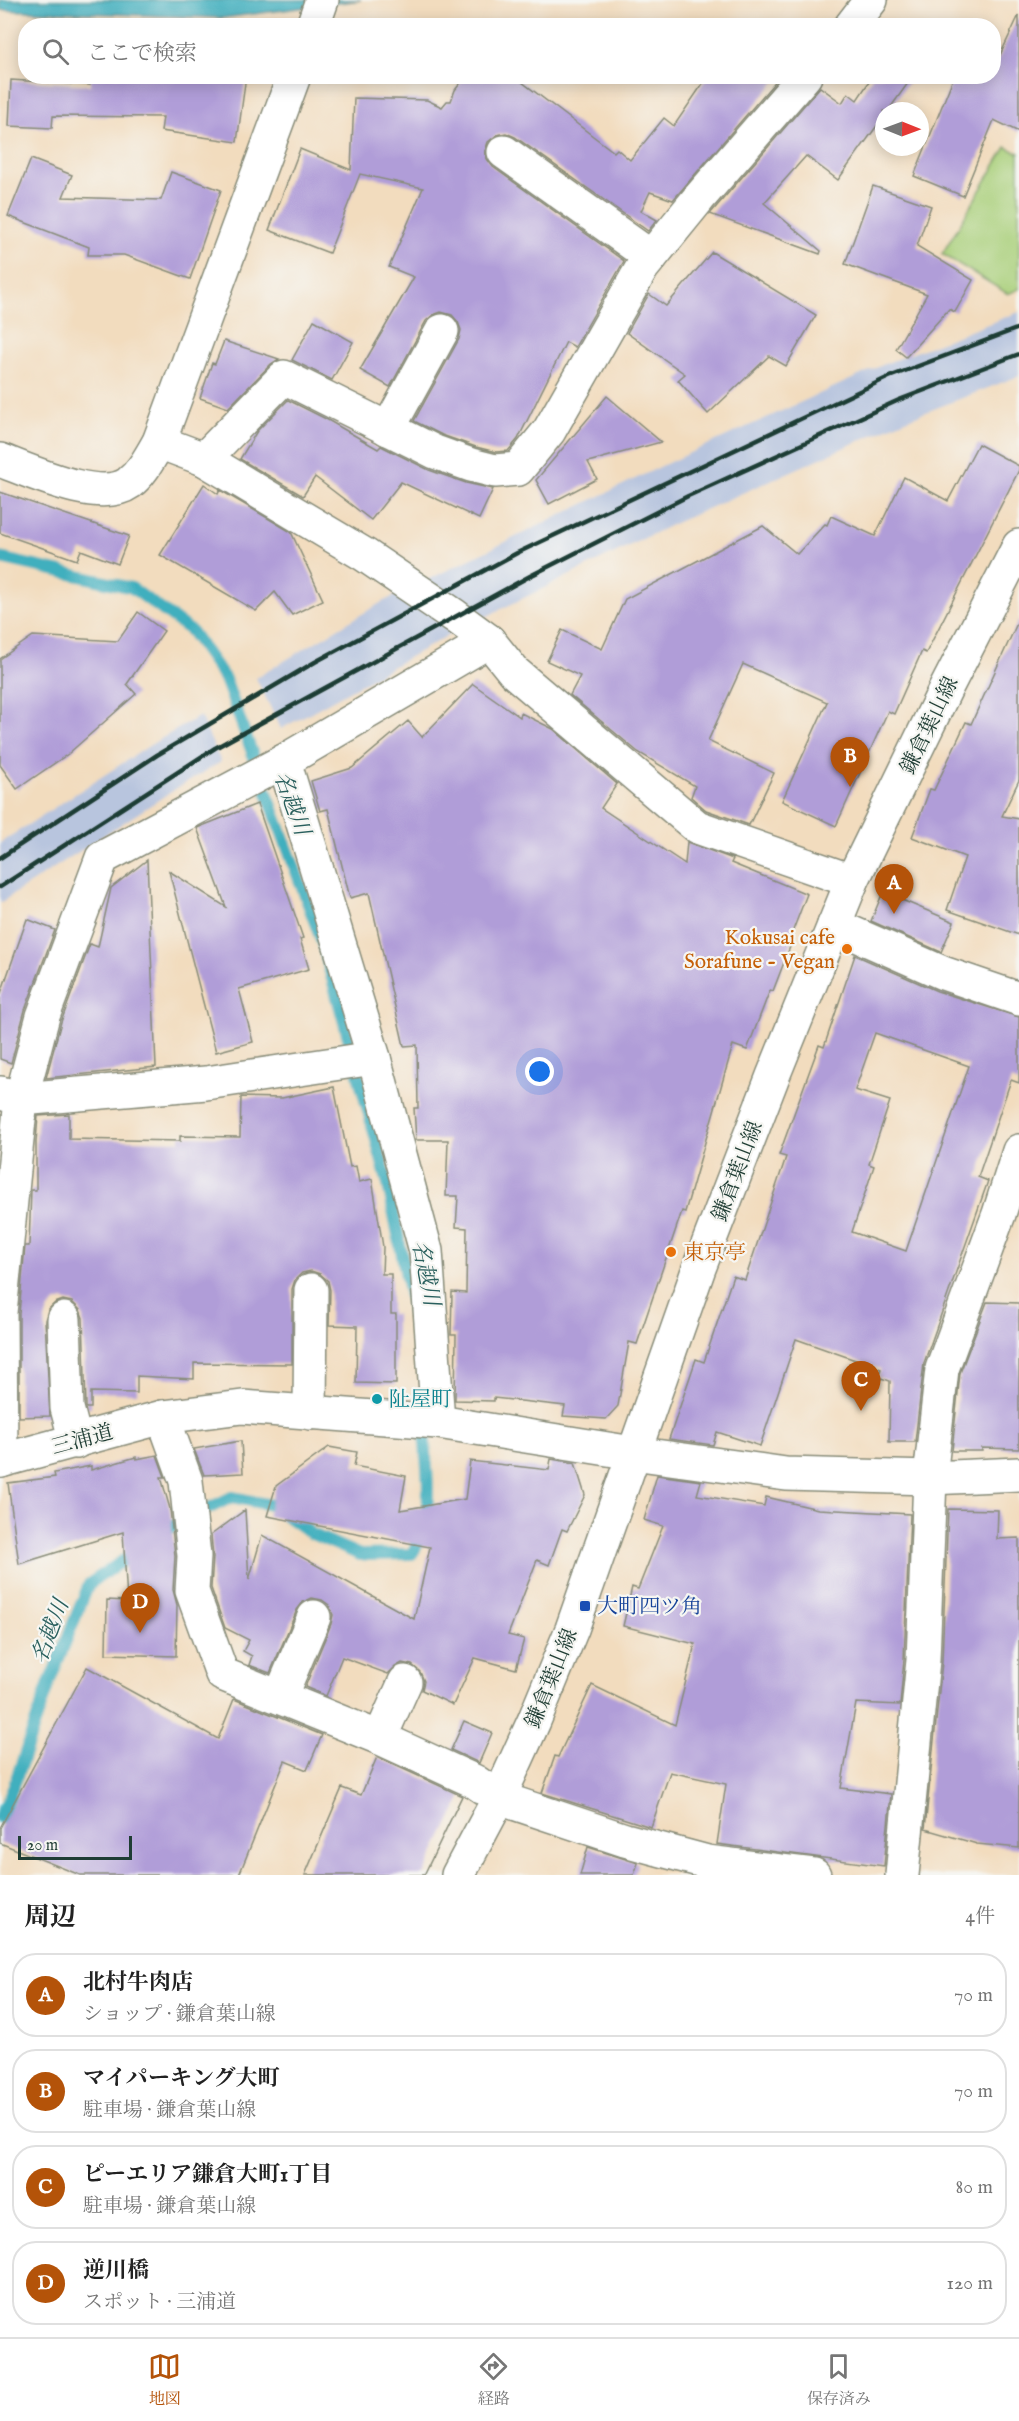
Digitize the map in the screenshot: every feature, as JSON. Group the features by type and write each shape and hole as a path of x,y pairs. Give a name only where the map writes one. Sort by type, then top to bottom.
{"street":[{"path":"857,18 871,0"},
{"path":"0,460 74,487 116,489 128,484 143,470 159,442 291,84"},
{"path":"204,459 284,377 435,452 495,471 518,469 549,431 642,268 798,84"},
{"path":"504,152 651,257"},
{"path":"388,429 442,331"},
{"path":"159,442 204,459 365,555 455,615 489,641 514,672 698,827 852,881"},
{"name":"鎌倉葉山線","path":"458,1875 499,1798 572,1629 699,1268 852,881 945,690 1019,546"},
{"path":"1,1461 0,1313 10,1096 43,1016 102,858 284,761 489,641"},
{"path":"284,761 374,1058 426,1251 436,1422"},
{"path":"834,925 943,973 1019,999"},
{"path":"10,1096 206,1083 374,1058"},
{"path":"902,1875 923,1660 930,1478 942,1369 1009,1217 1019,1151"},
{"path":"310,1413 311,1290"},
{"path":"64,1319 67,1408 76,1442"},
{"name":"三浦道","path":"1,1461 163,1417 242,1407 436,1422 786,1474 930,1478 1019,1474"},
{"path":"163,1417 186,1481 194,1556 192,1591 222,1674 380,1738 474,1781 499,1798 626,1840 707,1862 814,1875"},
{"path":"280,1697 315,1617"},
{"path":"380,1738 405,1682"}],"shaded area":[{"path":"1019,312 1019,376 908,419 671,525 447,636 281,729 256,678 382,602 672,461 887,363"},
{"path":"200,716 221,762 0,903 0,843 152,744"}],"green space":[{"path":"1006,147 1019,153 1019,289 1008,294 942,254"}],"water":[{"path":"0,0 361,0 223,18 0,10"}],"building":[{"path":"1019,15 1019,132 994,120 963,196 914,176 922,156 929,156 929,138 951,84 1001,84 1001,53"},
{"path":"11,80 18,80 18,84 245,84 237,142 161,131 163,117 53,116 52,128 9,126"},
{"path":"460,84 525,84 614,152 617,149 630,160 664,118 674,126 703,84 773,84 673,200 650,192 641,211 657,220 648,231 515,137 506,133 497,135 488,142 485,151 493,167 624,261 575,347 566,342 518,439 508,451 496,452 476,447 442,435 414,421 459,339 461,330 452,315 441,312 426,321 390,387 360,370 414,277 389,267 423,188 360,174 329,253 269,230 300,149 351,170 354,98 427,100 442,107 447,101 451,101"},
{"path":"868,84 907,84 894,102 875,102 875,129 838,180 806,156 764,203 821,251 820,254 710,214 820,87 842,103 848,93 857,100"},
{"path":"31,159 72,175 63,197 161,200 171,172 221,190 190,279 124,255 88,255 89,247 8,216"},
{"path":"873,186 931,206 917,246 973,280 955,312 949,309 906,357 896,349 927,294 845,264"},
{"path":"712,252 816,315 786,366 769,356 708,414 678,380 685,374 627,333 649,294 666,306"},
{"path":"314,320 353,342 332,380 292,360"},
{"path":"224,341 279,359 271,364 228,408 200,398 212,363 215,364"},
{"path":"607,396 661,442 588,462 597,479 549,504 536,480"},
{"path":"288,400 378,449 381,446 429,470 466,483 493,489 479,519 401,482 371,520 315,477 303,496 240,459 257,431"},
{"path":"978,444 1019,466 1019,470 926,653 922,651 894,714 888,711 836,826 782,801 827,702 743,664 708,741 774,773 749,825 706,810 691,797 695,786 638,752 570,695 580,676 547,661 562,630 602,649 625,599 763,526 797,554 825,524 827,525 831,516 875,536 904,477 948,501"},
{"path":"204,484 218,494 220,490 291,532 323,600 292,615 275,592 256,611 160,555"},
{"path":"0,492 129,536 118,564 81,550 77,560 0,533"},
{"path":"138,612 164,631 127,684 136,694 68,754 17,789 0,765 0,659 33,636 118,641"},
{"path":"1019,619 1019,780 1002,816 1019,819 1019,935 947,910 965,857 912,837 930,789 934,790 966,722 971,724"},
{"path":"473,684 520,717 521,713 553,729 617,784 601,808 685,864 687,842 733,859 731,863 807,894 773,991 770,990 747,1050 733,1045 685,1212 682,1211 637,1344 629,1342 618,1406 606,1419 563,1416 565,1406 494,1398 494,1401 455,1400 456,1335 451,1335 452,1292 466,1293 467,1228 456,1227 458,1196 446,1196 448,1140 416,1140 414,1108 418,1108 417,1045 404,1046 369,893 350,898 328,809 320,811 311,781 352,768 408,721 422,737"},
{"path":"257,804 303,938 300,939 309,969 239,989 253,1042 216,1052 169,871 226,907 197,828"},
{"path":"147,860 156,1067 46,1078 61,1022 90,944 98,947 111,888"},
{"path":"883,892 954,922 941,952 871,921"},
{"path":"27,919 55,930 25,1010 11,1063 0,1059 0,996"},
{"path":"855,955 937,991 1019,1017 1019,1083 1011,1080 978,1177 988,1181 924,1363 915,1442 889,1442 890,1381 878,1377 881,1369 796,1339 760,1446 717,1432 713,1445 669,1439 696,1359 704,1362 733,1276 745,1280 786,1157 779,1155 819,1045 824,1047","holes":["875,1033 969,1066 906,1251 852,1232 874,1166 869,1164 890,1101 855,1090"]},
{"path":"334,1087 350,1167 356,1166 359,1182 372,1179 383,1247 382,1274 391,1274 391,1314 396,1314 396,1384 356,1383 357,1326 329,1325 328,1281 320,1274 311,1271 302,1273 295,1280 292,1289 292,1364 194,1363 194,1379 137,1376 137,1393 91,1392 91,1408 86,1408 83,1318 80,1310 72,1302 63,1300 55,1303 48,1310 45,1320 50,1416 19,1417 19,1314 25,1246 29,1246 31,1190 36,1190 38,1116 69,1114 69,1139 180,1141 180,1136 240,1137 241,1097 282,1098"},
{"path":"987,1302 1019,1303 1019,1449 982,1448 982,1451 952,1451 960,1373"},
{"path":"241,1441 243,1473 204,1475 194,1449"},
{"path":"329,1447 357,1452 354,1466 406,1476 400,1510 465,1499 470,1461 549,1470 551,1459 575,1463 585,1495 567,1531 562,1529 549,1565 537,1560 508,1635 524,1639 516,1669 475,1658 453,1705 422,1690 424,1681 420,1672 412,1665 402,1663 388,1674 342,1657 326,1696 305,1687 333,1615 329,1605 322,1600 312,1598 303,1602 297,1610 270,1673 249,1665 252,1656 243,1651 249,1640 225,1628 211,1588 213,1557 211,1535 245,1510 249,1580 262,1535 414,1619 430,1547 267,1516 276,1486"},
{"path":"157,1455 165,1477 161,1477 170,1509 175,1556 173,1590 177,1605 176,1656 106,1654 107,1600 127,1601 123,1532 19,1564 8,1483 55,1477 54,1473 91,1466 91,1470 136,1457 136,1459"},
{"path":"657,1475 701,1481 697,1495 764,1506 766,1497 818,1509 910,1514 900,1705 856,1703 841,1788 891,1794 884,1866 717,1844 726,1784 670,1772 651,1827 542,1793 555,1756 558,1757 592,1685 675,1725 695,1644 623,1626 632,1587 638,1589 663,1526 644,1520"},
{"path":"948,1509 998,1510 997,1539 1019,1538 1019,1848 977,1844 925,1829 942,1662"},
{"path":"87,1667 218,1739 234,1699 322,1735 307,1770 285,1761 239,1875 80,1875 0,1843 0,1828"},
{"path":"464,1721 492,1733 479,1763 451,1750"},
{"path":"377,1757 462,1796 424,1875 305,1875 342,1788 361,1795"},
{"path":"588,1847 638,1863 634,1875 580,1875"}],"waterway":[{"name":"名越川","path":"0,558 132,588 191,631 225,679 322,942 388,1184 417,1332"},
{"name":"名越川","path":"158,1536 175,1525 232,1497 271,1505 312,1534 360,1555 412,1554 425,1524 427,1507 423,1421"},
{"name":"名越川","path":"0,1818 14,1785 49,1683 89,1584 137,1551"}],"railway":[{"path":"0,858 157,755 315,662 517,553 889,377 1019,328"},
{"path":"0,887 215,748 530,576 688,496 899,400 1019,354"}],"place":[{"name":"マイパーキング大町","path":"850,787"},
{"name":"北村牛肉店","path":"894,914"},
{"name":"Kokusai cafe Sorafune - Vegan","path":"847,949"},
{"name":"東京亭","path":"671,1252"},
{"name":"阯屋町","path":"377,1399"},
{"name":"ピーエリア鎌倉大町1丁目","path":"861,1411"},
{"name":"大町四ツ角","path":"585,1606"},
{"name":"逆川橋","path":"140,1633"}]}
